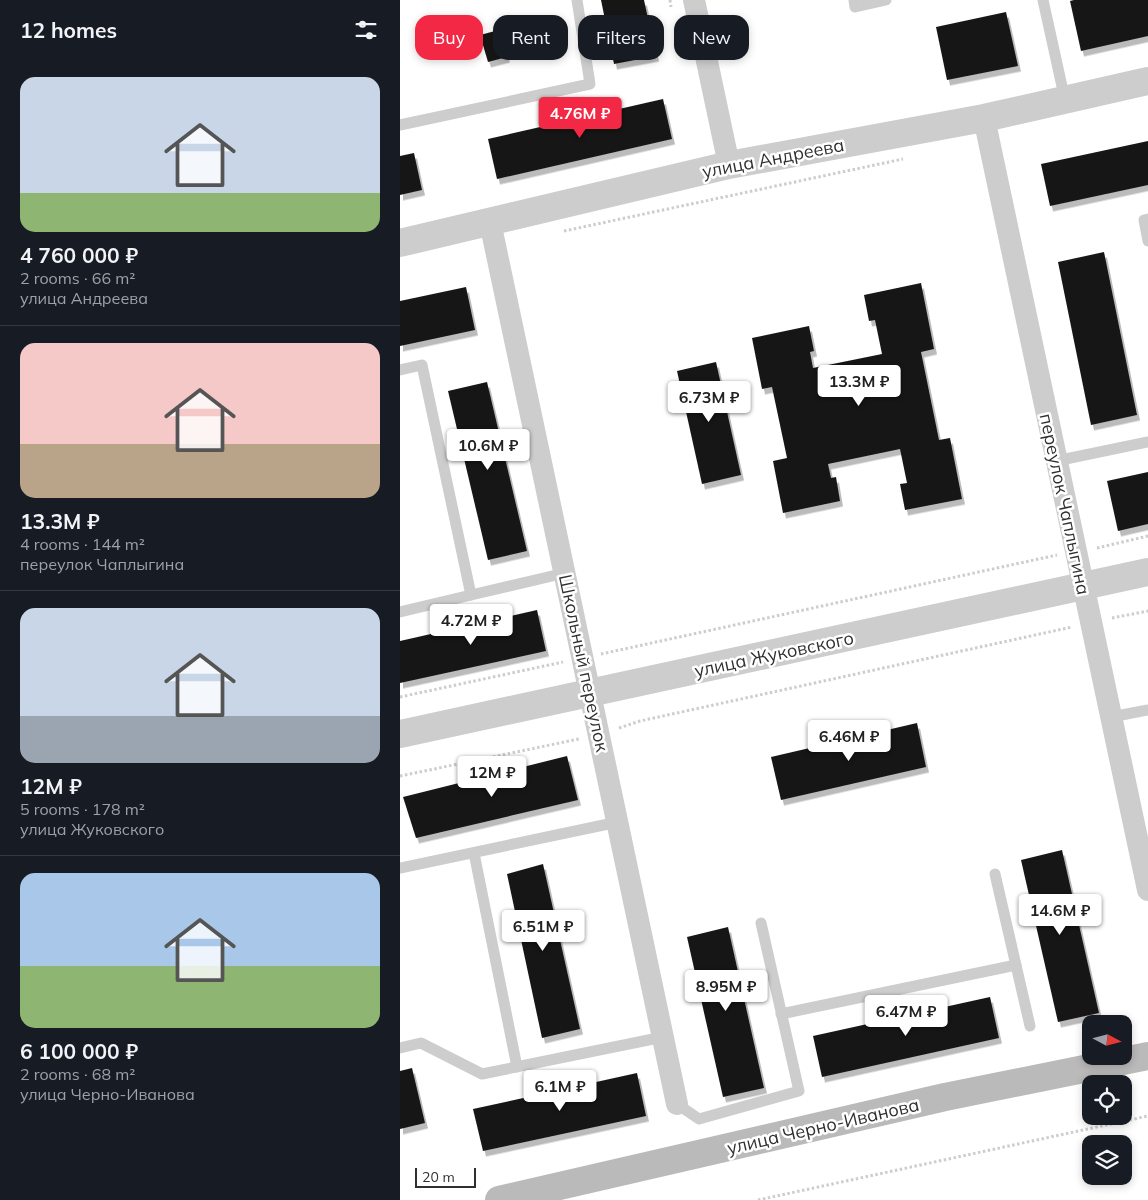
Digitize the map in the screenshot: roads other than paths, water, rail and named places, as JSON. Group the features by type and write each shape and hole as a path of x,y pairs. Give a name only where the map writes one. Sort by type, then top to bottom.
{"main road":[{"name":"улица Черно-Иванова","path":"499,1200 936,1100 1148,1056"}],"street":[{"path":"694,0 730,165"},
{"name":"улица Андреева","path":"400,243 730,165 984,118 1148,82"},
{"name":"переулок Чаплыгина","path":"984,118 1148,890"},
{"name":"Школьный переулок","path":"490,222 678,1104"},
{"name":"улица Жуковского","path":"400,734 1148,572"}],"lane":[{"path":"400,125 590,84 577,0"},
{"path":"854,0 855,6 886,0"},
{"path":"1043,0 1065,100"},
{"path":"1148,219 1144,220 1148,241"},
{"path":"400,370 422,365 471,595"},
{"path":"1056,461 1148,442"},
{"path":"400,612 564,573"},
{"path":"1111,717 1148,710"},
{"path":"400,868 474,854 618,822"},
{"path":"474,854 517,1067"},
{"path":"994,874 1030,1026"},
{"path":"678,1104 699,1119 799,1092 761,923"},
{"path":"781,1014 1016,965"},
{"path":"400,1048 421,1042 482,1074 663,1037"}]}
